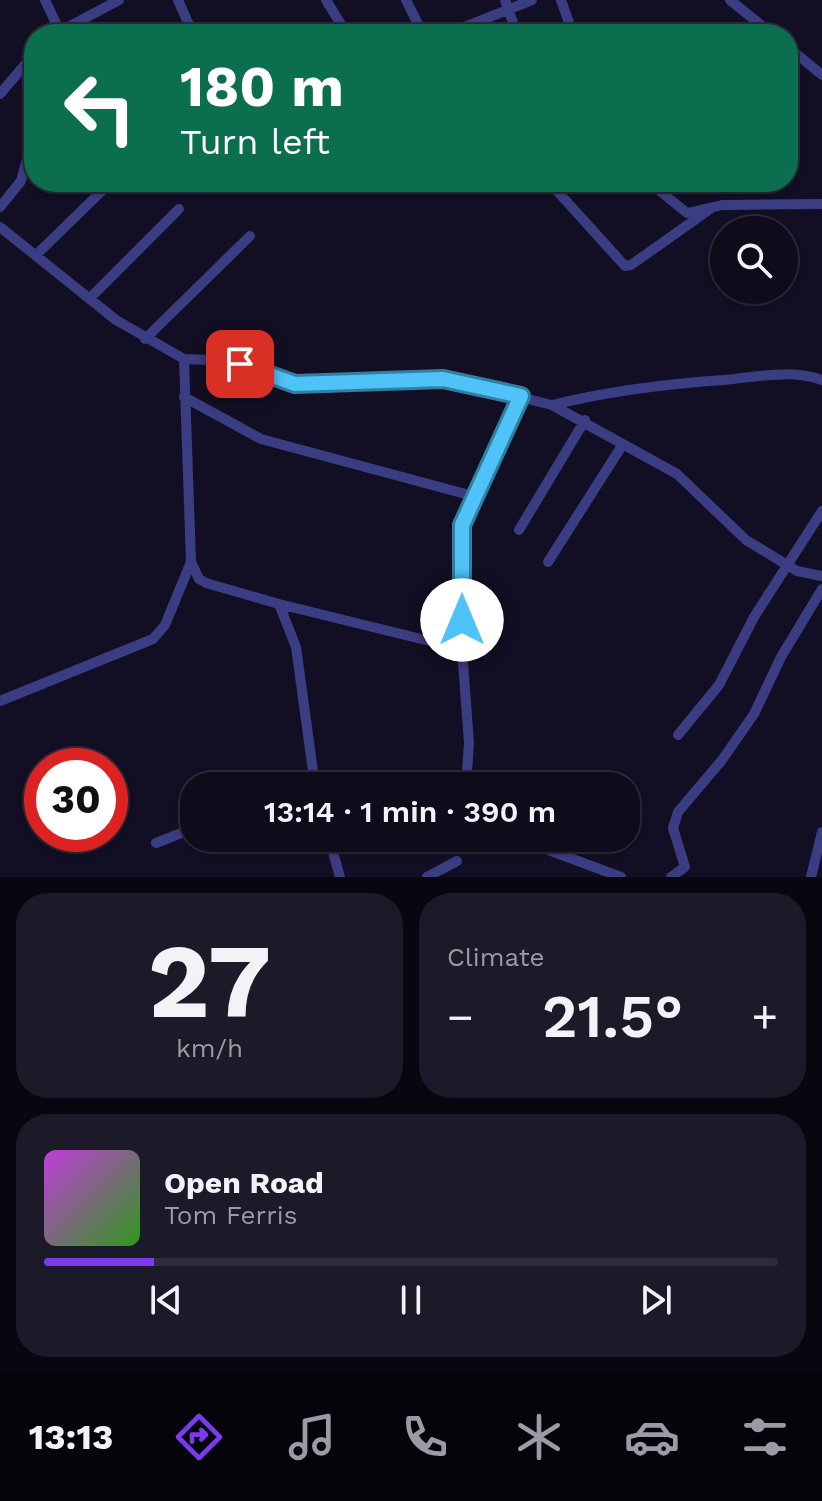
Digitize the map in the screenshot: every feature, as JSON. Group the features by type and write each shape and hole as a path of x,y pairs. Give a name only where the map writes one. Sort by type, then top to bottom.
{"street":[{"path":"45,0 54,24"},
{"path":"178,0 189,24"},
{"path":"326,0 341,24"},
{"path":"406,0 418,24"},
{"path":"467,24 507,4 532,0"},
{"path":"561,0 569,24"},
{"path":"730,0 760,24"},
{"path":"72,24 114,1"},
{"path":"507,4 514,24"},
{"path":"798,55 822,75"},
{"path":"0,94 24,66"},
{"path":"0,207 21,181 24,170"},
{"path":"36,255 101,192"},
{"path":"558,192 625,266 631,265 713,207"},
{"path":"660,192 683,212 762,203 822,204"},
{"path":"90,298 179,209"},
{"path":"0,227 145,339 184,359 230,361 295,384 443,379 552,405 585,420 677,474 712,505 729,528 787,565 822,576"},
{"path":"145,339 250,236"},
{"path":"184,359 191,562 199,579 279,604 462,649"},
{"path":"552,405 627,388 662,384 791,373 822,380"},
{"path":"467,772 469,743 462,649 461,532 473,496 521,396"},
{"path":"184,397 261,439 473,496"},
{"path":"519,530 585,420"},
{"path":"548,562 623,444"},
{"path":"678,735 719,685 754,617 822,511"},
{"path":"0,701 153,639 165,625 191,562"},
{"path":"671,877 687,872 673,828 678,812 722,760 754,714 781,657 822,589"},
{"path":"279,604 296,647 315,772"},
{"path":"811,877 822,832"},
{"path":"156,843 180,834"},
{"path":"333,852 340,877"},
{"path":"553,852 597,872 621,877"},
{"path":"427,877 457,861"}],"route":[{"path":"240,364 295,384 369,379 443,379 521,396 462,525 462,620"}]}
